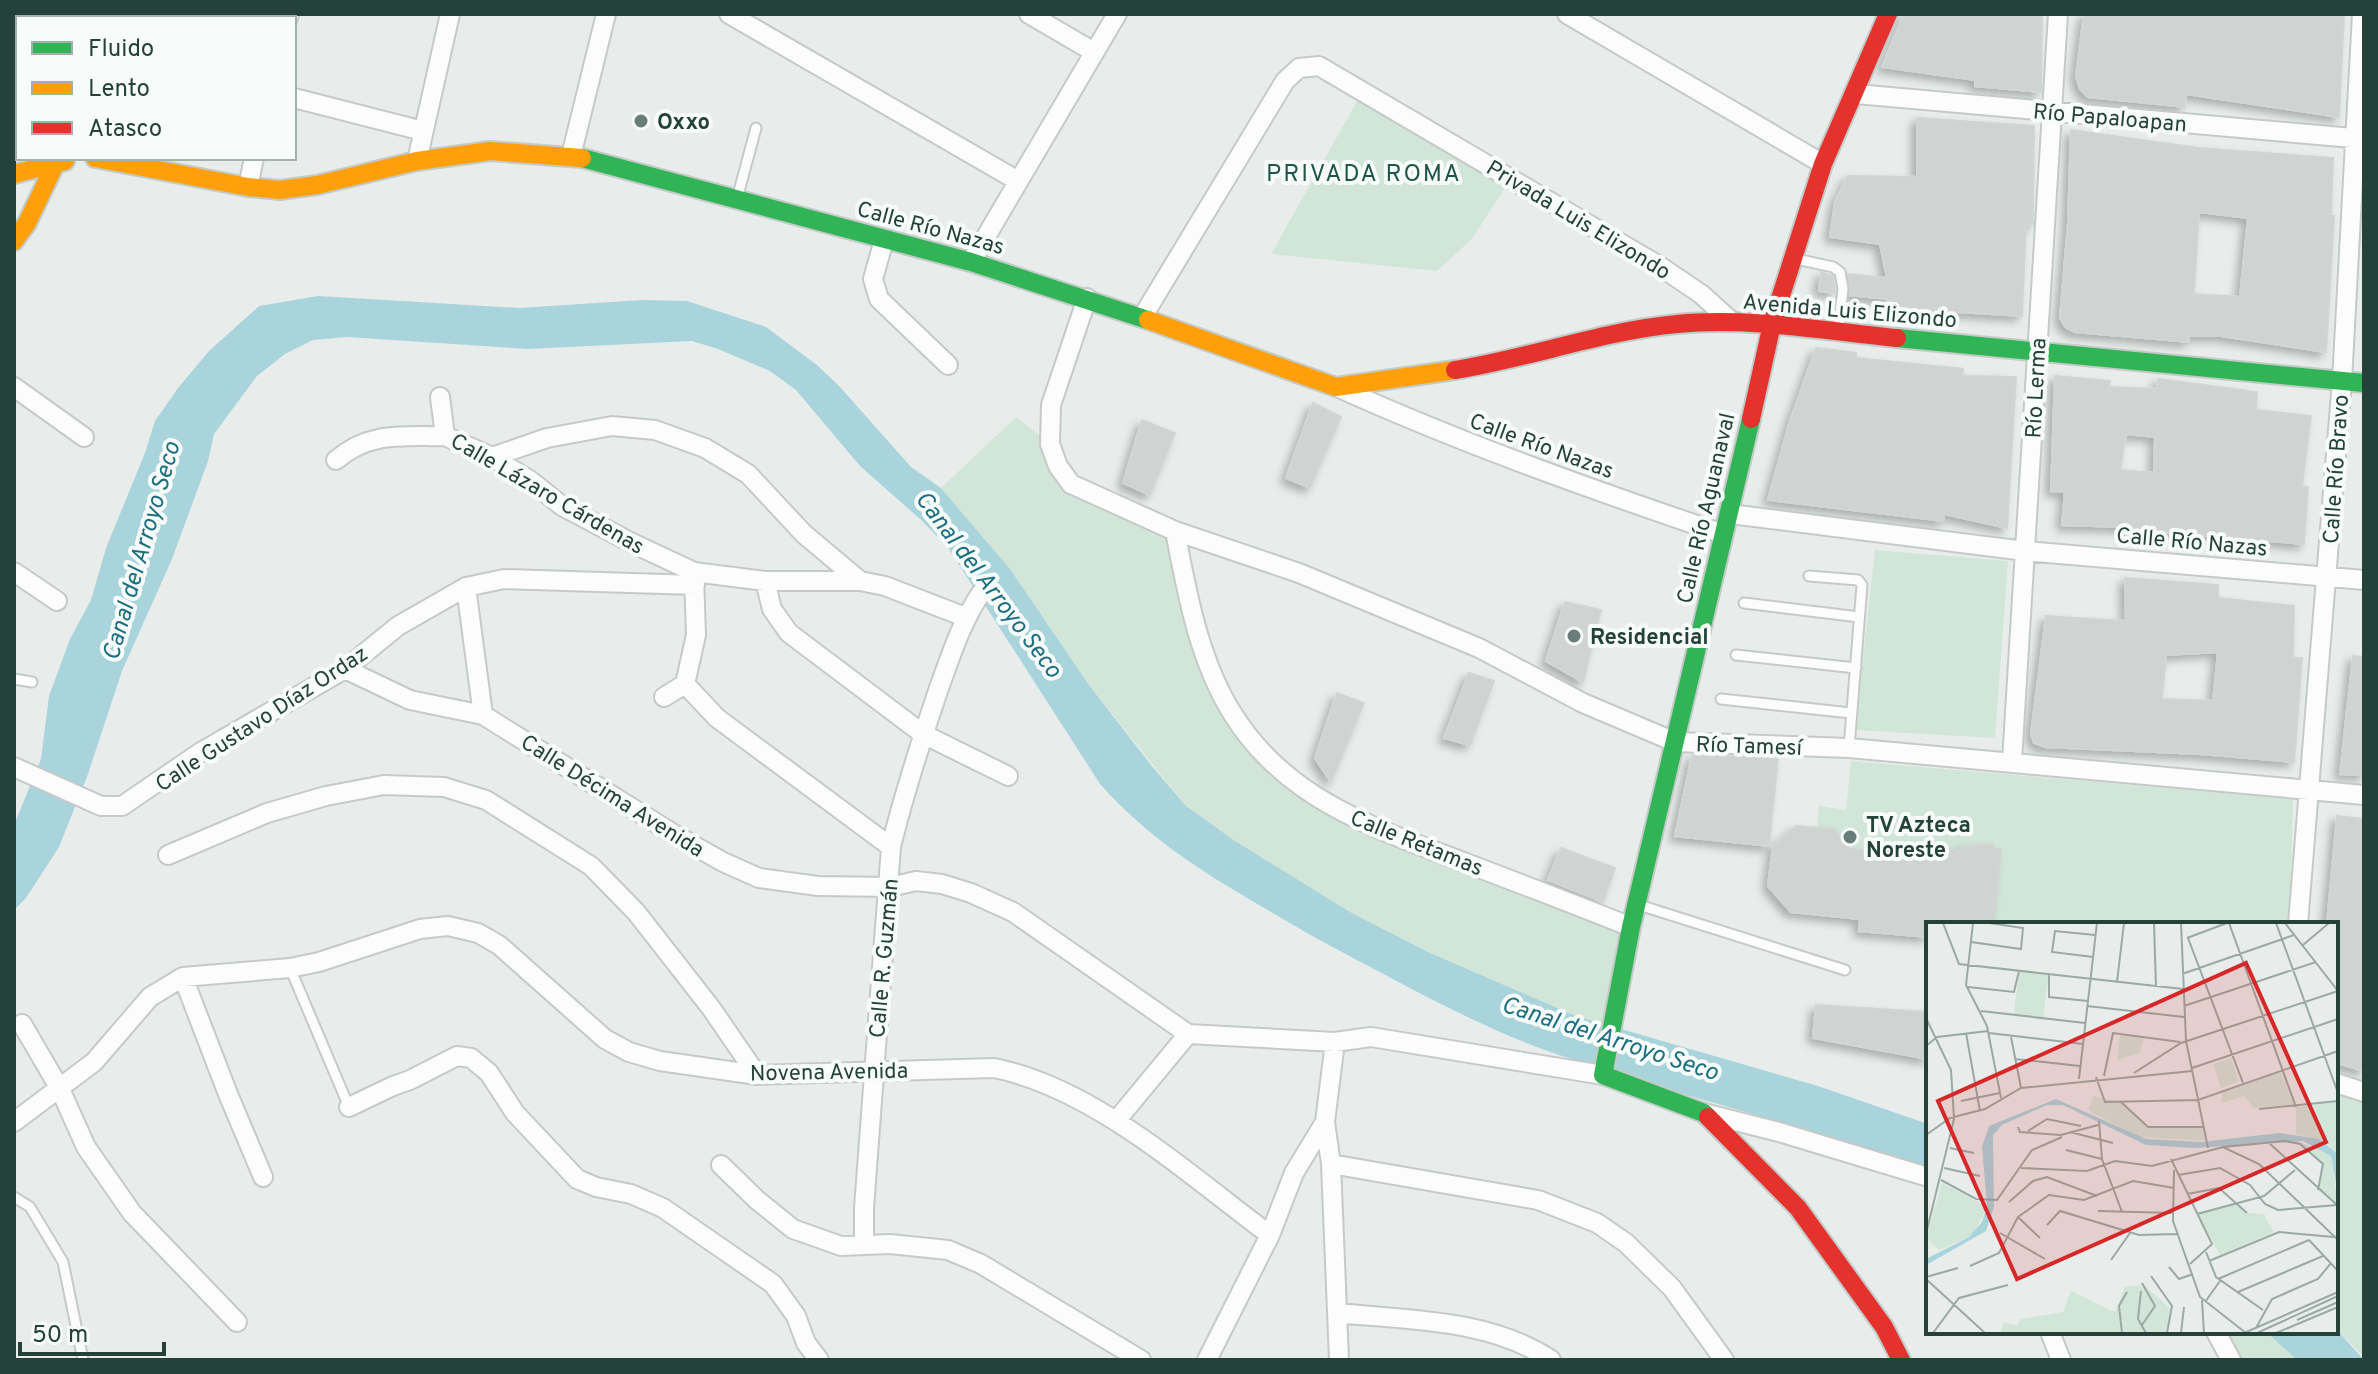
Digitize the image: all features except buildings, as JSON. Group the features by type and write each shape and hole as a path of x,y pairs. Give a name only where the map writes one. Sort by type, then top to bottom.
{"street":[{"path":"417,161 450,14"},
{"path":"571,156 606,14"},
{"path":"729,14 1018,181"},
{"path":"1029,14 1094,52"},
{"path":"971,262 1117,14"},
{"path":"1567,14 1823,164"},
{"name":"Calle Río Aguanaval","path":"1604,1071 1636,904 1730,514 1772,324 1823,164 1856,94 1888,14"},
{"name":"Río Lerma","path":"2012,761 2058,14"},
{"name":"Calle Río Bravo","path":"2298,922 2342,381 2359,138 2362,14"},
{"name":"Privada Luis Elizondo","path":"1143,316 1285,81 1299,68 1319,66 1661,267 1701,294 1732,322"},
{"name":"Río Papaloapan","path":"1856,94 2359,138"},
{"path":"296,99 423,131"},
{"name":"Calle Río Nazas","path":"106,160 248,187 280,190 317,185 417,161 490,151 571,156 971,262 1143,316 1336,387 1417,423 1534,468 1723,534"},
{"path":"248,187 254,160"},
{"path":"14,174 57,161"},
{"path":"14,241 20,217 57,161"},
{"path":"884,240 873,279 879,299 948,365"},
{"name":"Río Tamesí","path":"1087,298 1051,405 1050,444 1058,466 1071,484 1175,531 1299,573 1479,648 1583,703 1675,742 1849,748 2364,795"},
{"name":"Avenida Luis Elizondo","path":"1336,387 1488,365 1624,332 1677,324 1732,322 2364,383"},
{"path":"14,387 84,437"},
{"name":"Calle Lázaro Cárdenas","path":"440,397 445,436 492,457 531,481 562,506 695,578 860,581 885,586 965,617"},
{"path":"492,457 547,438 612,426 655,430 705,448 748,474 804,534 860,581"},
{"path":"336,460 353,445 380,438 445,436"},
{"name":"Calle Río Nazas","path":"1730,514 2025,551 2364,580"},
{"name":"Calle Retamas","path":"1175,531 1187,596 1211,673 1234,717 1277,768 1310,794 1355,820 1631,927"},
{"path":"14,572 57,601"},
{"path":"664,697 685,684 696,635 695,578"},
{"name":"Calle Gustavo Díaz Ordaz","path":"14,767 101,806 122,806 201,752 345,669 398,626 466,587 504,579 695,578"},
{"path":"765,581 772,609 789,633 923,734 1008,776"},
{"path":"466,587 483,715"},
{"name":"Calle R. Guzmán","path":"864,1244 873,1070 891,847 904,789 923,734 965,617 981,593"},
{"name":"Calle Décima Avenida","path":"345,669 410,700 483,715 672,833 759,878 818,886 890,887 916,881 942,884 971,893 1013,912 1188,1034"},
{"path":"685,684 717,718 891,847"},
{"path":"168,855 267,813 326,796 384,785 444,787 486,800 591,866 636,912 711,1008 757,1075"},
{"name":"Novena Avenida","path":"14,1122 94,1062 150,997 183,977 290,968 319,962 420,929 448,926 478,933 499,945 605,1039 629,1052 660,1061 757,1075 994,1068 1024,1074 1116,1121 1270,1235"},
{"path":"183,977 263,1177"},
{"path":"22,1024 60,1089 86,1147 132,1213 237,1322"},
{"path":"1116,1121 1188,1034 1335,1042 1371,1037 1604,1071 1704,1113 1926,1176"},
{"path":"1335,1042 1325,1122 1331,1164 1339,1360"},
{"path":"349,1107 457,1056 471,1058 489,1073 515,1113 577,1179 596,1187 631,1194 663,1208 773,1284 796,1316 810,1358"},
{"path":"2338,1084 2364,1092"},
{"path":"1704,1113 1798,1208 1884,1327 1901,1360"},
{"path":"1207,1360 1270,1235 1294,1173 1325,1122"},
{"path":"1331,1164 1538,1200 1597,1223 1626,1243 1672,1288 1724,1360"},
{"path":"721,1165 793,1229 841,1246 864,1244 948,1250 970,1259 1141,1360"},
{"path":"1337,1313 1478,1330 1527,1344 1551,1360"},
{"path":"2051,1334 2061,1360"},
{"path":"2217,1334 2231,1360"}],"lane":[{"path":"738,198 756,128"},
{"path":"1793,258 1824,264 1840,272 1843,289 1838,331"},
{"path":"1809,576 1861,583 1849,748"},
{"path":"1744,603 1859,617"},
{"path":"1736,655 1856,668"},
{"path":"14,679 32,682"},
{"path":"1721,699 1851,713"},
{"path":"1636,904 1845,970"},
{"path":"290,968 349,1107"},
{"path":"14,1197 30,1207 63,1262 83,1360"}],"green space":[{"path":"1361,94 1508,183 1472,239 1437,271 1271,254"},
{"path":"1016,417 1050,444 1071,484 1175,531 1187,596 1234,717 1310,794 1631,927 1612,1026 1576,1016 1428,952 1350,912 1232,839 1185,805 1089,685 1010,569 941,488"},
{"path":"1875,550 2008,561 1995,738 1855,730"},
{"path":"1851,761 2293,799 2290,922 1994,922 2001,849 1978,844 1976,847 1962,846 1961,851 1920,845 1919,851 1881,844 1880,852 1851,849 1834,829 1817,828 1819,806 1846,810"},
{"path":"2338,1082 2364,1091 2364,1357 2338,1331"},
{"path":"2217,1334 2268,1334 2297,1360 2231,1360"}],"water":[{"name":"Canal del Arroyo Seco","path":"318,296 519,308 642,300 687,301 766,327 817,365 911,467 941,488 1010,569 1089,685 1185,805 1232,839 1350,912 1428,952 1576,1016 1818,1086 1926,1123 1926,1168 1600,1068 1511,1037 1333,947 1205,872 1140,824 1100,784 947,546 860,466 796,390 770,371 692,341 528,349 347,337 313,340 285,354 257,376 214,434 208,461 172,559 122,671 88,774 59,847 26,898 14,910 14,825 41,759 49,696 70,639 91,600 106,548 155,421 209,351 259,306"},
{"path":"2338,1331 2364,1360 2297,1360 2268,1334 2338,1334"}],"traffic: fast":[{"path":"582,158 971,262 1148,320"},
{"path":"1897,338 2364,383"},
{"path":"1708,1117 1603,1075 1631,927 1751,419"}],"traffic: slow":[{"path":"106,160 248,187 280,190 317,185 417,161 490,151 582,158"},
{"path":"14,241 27,223 57,160"},
{"path":"14,174 65,161"},
{"path":"1148,320 1336,387 1455,370"}],"traffic: jam":[{"path":"1751,419 1772,324 1823,164 1888,14"},
{"path":"1455,370 1621,332 1704,322 1760,324 1897,338"},
{"path":"1708,1117 1798,1208 1884,1327 1901,1360"}],"place":[{"name":"Oxxo","path":"641,121"},
{"name":"Residencial","path":"1574,636"},
{"name":"TV Azteca Noreste","path":"1850,837"}],"district":[{"name":"PRIVADA ROMA","path":"1364,173"}]}
